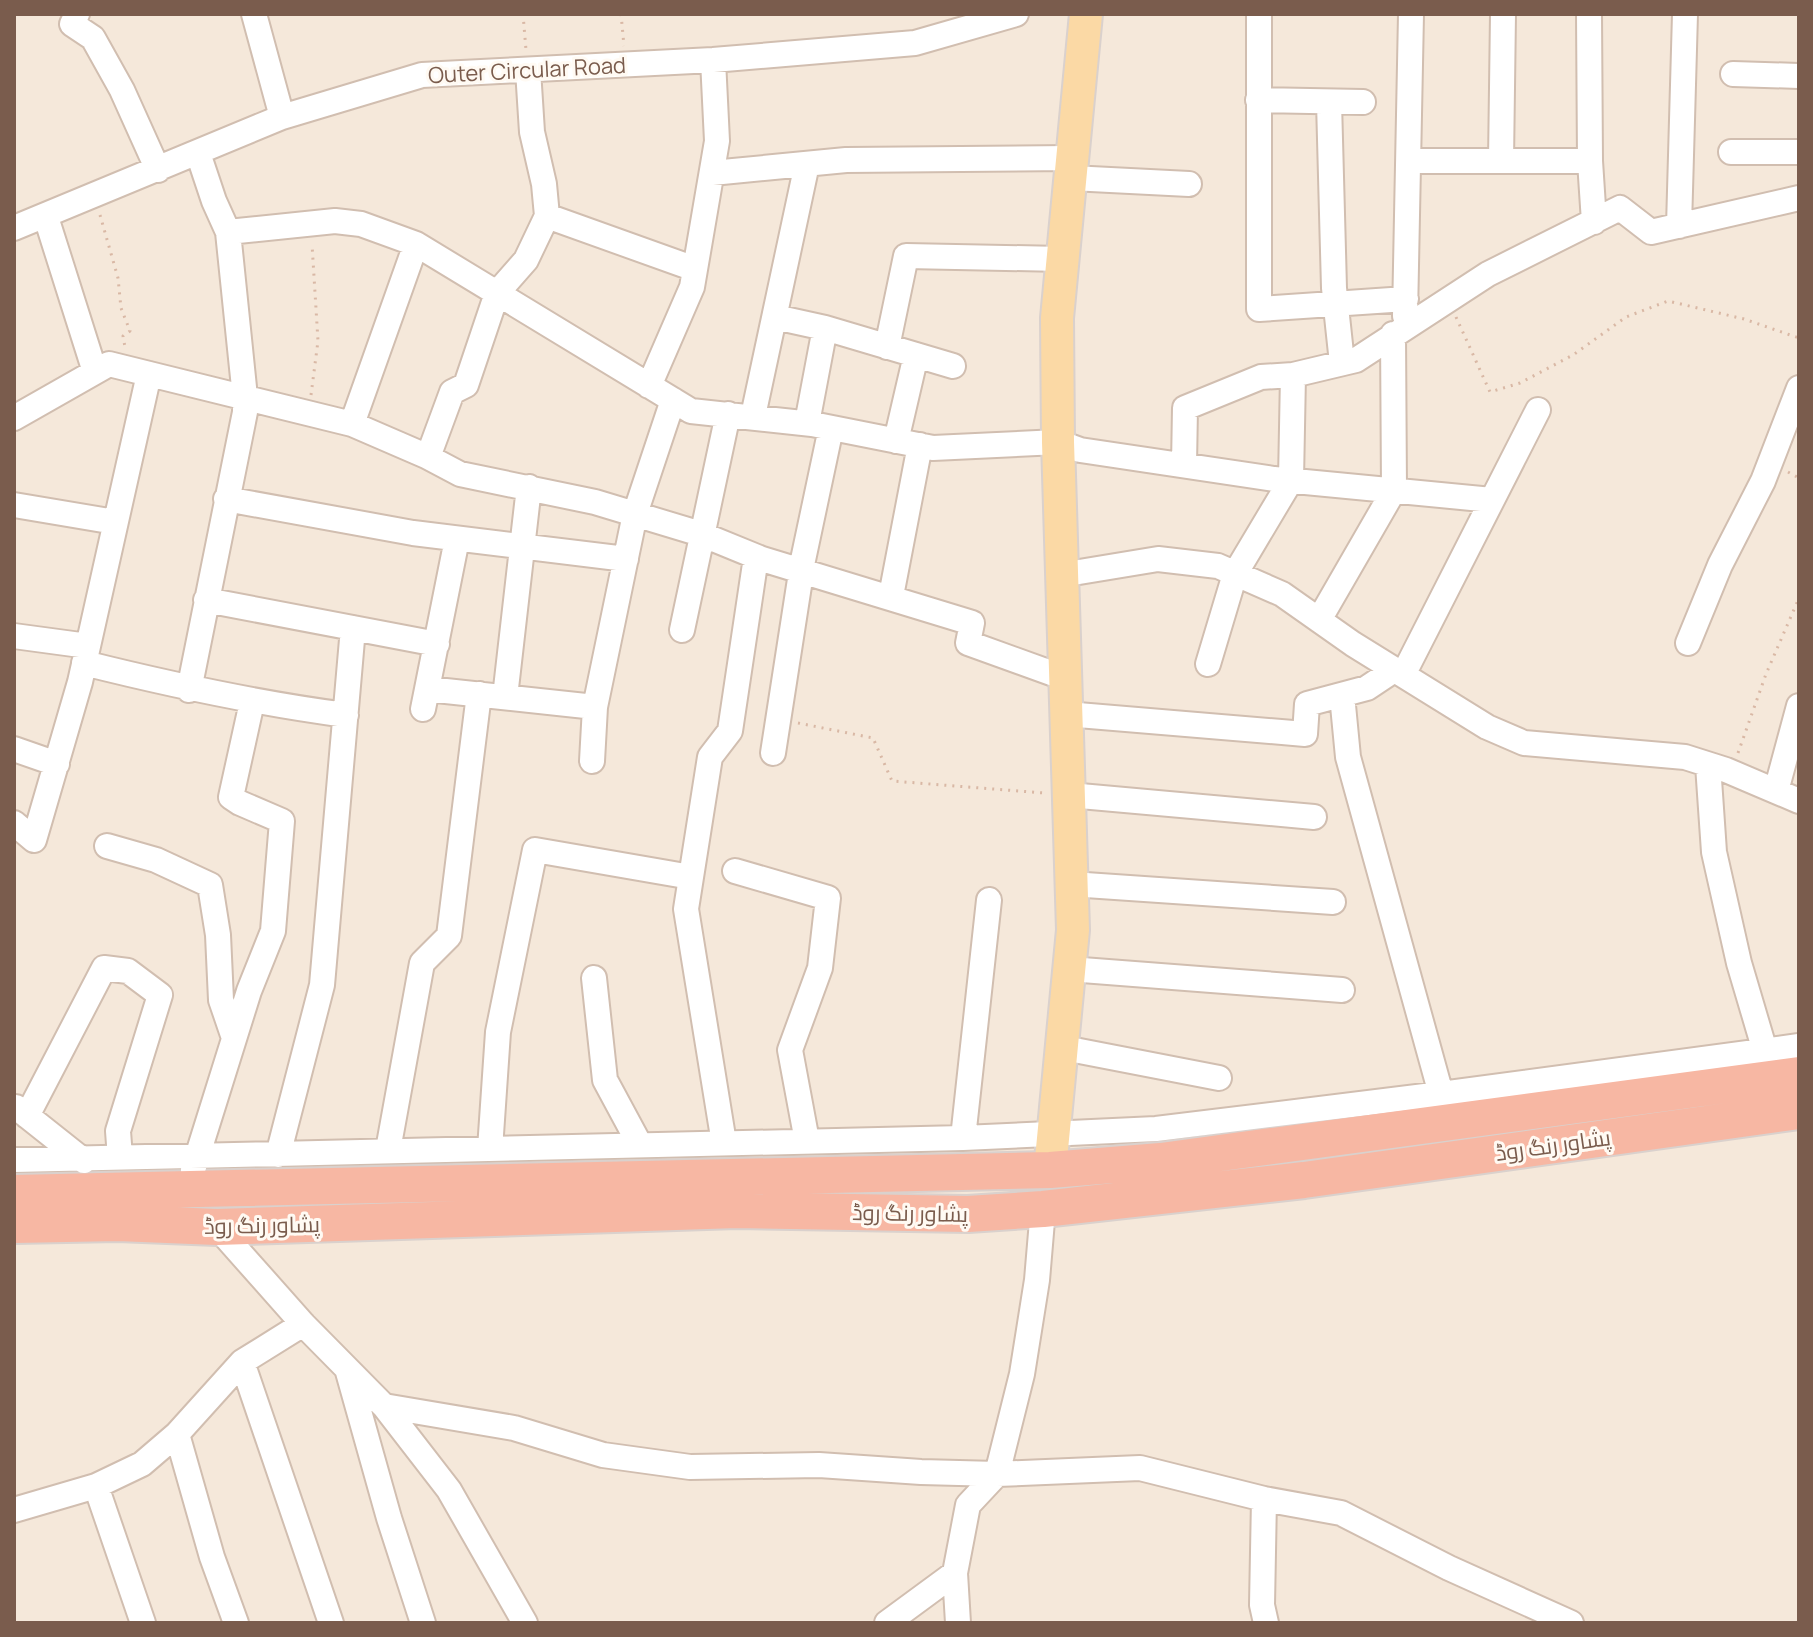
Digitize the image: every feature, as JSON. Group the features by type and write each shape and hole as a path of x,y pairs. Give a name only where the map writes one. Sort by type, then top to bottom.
{"highway":[{"name":"پشاور رنگ روڈ","path":"14,1193 118,1174 192,1172 957,1174 1050,1170 1161,1161 1786,1085"},
{"name":"پشاور رنگ روڈ","path":"14,1225 118,1223 217,1227 737,1210 968,1214 1043,1209 1304,1180 1786,1085"}],"main road":[{"path":"1050,1170 1073,930 1061,575 1057,318 1086,14"}],"street":[{"path":"77,14 72,24 93,38 122,90 158,170"},
{"path":"254,14 282,117"},
{"name":"Outer Circular Road","path":"14,228 282,117 422,75 713,60 915,43 1016,14"},
{"path":"1259,14 1259,309 1406,299"},
{"path":"1319,620 1394,490 1399,330 1406,299 1411,14"},
{"path":"1501,161 1503,14"},
{"path":"1589,14 1590,161 1594,222"},
{"path":"1679,226 1685,14"},
{"path":"649,386 692,287 717,141 713,60"},
{"path":"428,457 452,392 466,385 497,293 526,260 547,216 544,184 532,132 528,70"},
{"path":"1733,74 1799,76"},
{"path":"1258,100 1363,102"},
{"path":"1329,102 1336,303 1342,363"},
{"path":"1731,152 1799,152"},
{"path":"189,690 245,412 228,232 198,153"},
{"path":"712,173 846,160 1071,168 1189,184"},
{"path":"1410,161 1590,161"},
{"path":"753,416 807,164"},
{"path":"1184,465 1185,408 1261,377 1293,375 1356,360 1488,274 1620,208 1651,232 1799,198"},
{"path":"547,216 695,269"},
{"path":"46,217 95,372"},
{"path":"228,232 335,221 361,224 416,244 691,411 819,426 933,448 1058,442 1080,450 1291,480 1492,500"},
{"path":"352,424 416,244"},
{"path":"887,347 906,256 1062,259"},
{"path":"775,317 825,328 953,366"},
{"path":"773,753 819,426 825,328"},
{"path":"891,596 916,355"},
{"path":"14,418 109,364 245,397 352,424 460,474 595,502 701,534 756,557 972,623 968,643 1065,678"},
{"path":"14,823 34,840 86,654 115,522 139,372"},
{"path":"1208,664 1235,574 1291,480 1293,375"},
{"path":"1688,643 1720,565 1763,481 1799,388"},
{"path":"592,761 595,707 635,514 673,400"},
{"path":"1066,714 1305,734 1307,704 1367,688 1398,672 1538,410"},
{"path":"682,630 728,414"},
{"path":"505,697 529,487"},
{"path":"226,499 413,533 626,559"},
{"path":"14,505 115,522"},
{"path":"457,539 425,699 479,694 595,707"},
{"path":"724,1143 686,909 710,757 730,731 756,557"},
{"path":"1061,575 1158,559 1218,566 1282,594 1487,727 1524,743 1685,757 1799,801"},
{"path":"206,600 437,644"},
{"path":"278,1155 322,985 353,628"},
{"path":"14,636 86,654 189,690 346,715"},
{"path":"388,1150 422,963 449,936 479,694"},
{"path":"1342,695 1348,757 1441,1094"},
{"path":"252,702 231,797 282,821 273,931 234,1038 192,1172 278,1155 1055,1135 1156,1129 1441,1094 1786,1085"},
{"path":"1776,791 1794,740 1799,706"},
{"path":"14,749 57,764"},
{"path":"1720,768 1714,852 1739,963 1786,1085"},
{"path":"1069,795 1314,817"},
{"path":"107,846 156,860 210,885 218,935 221,1000 234,1038"},
{"path":"490,1149 498,1032 535,850 691,877"},
{"path":"735,871 828,898 820,968 790,1050 807,1141"},
{"path":"1071,884 1333,902"},
{"path":"963,1138 989,900"},
{"path":"104,968 128,971 160,995 118,1131 118,1174 81,1158 20,1111 104,968"},
{"path":"1069,969 1342,990"},
{"path":"594,978 605,1080 640,1145"},
{"path":"1786,1085 1799,1046"},
{"path":"1064,1048 1219,1078"},
{"path":"14,1160 81,1158"},
{"path":"958,1623 955,1573 968,1505 997,1474 1022,1374 1037,1280 1043,1209"},
{"path":"217,1227 303,1324 384,1406 449,1490 525,1623"},
{"path":"14,1510 96,1486 142,1464 177,1434 242,1362 303,1324"},
{"path":"242,1362 331,1623"},
{"path":"346,1366 389,1518 423,1623"},
{"path":"384,1406 514,1428 603,1455 690,1467 819,1465 997,1474 1140,1468 1264,1499 1341,1513 1567,1623"},
{"path":"177,1434 212,1557 236,1623"},
{"path":"96,1486 143,1623"},
{"path":"1264,1499 1262,1605 1266,1623"},
{"path":"887,1623 955,1573"}],"path":[{"path":"523,14 528,70"},
{"path":"621,14 625,65"},
{"path":"95,196 118,278 121,308 130,331 123,336 139,372"},
{"path":"308,413 318,341 311,224"},
{"path":"1448,299 1490,392 1520,383 1573,355 1626,317 1668,301 1744,319 1799,338"},
{"path":"1720,768 1799,598"},
{"path":"778,719 873,738 892,781 1069,795"}],"shaded area":[{"path":"14,14 1799,14 1799,1623 14,1623"}]}
